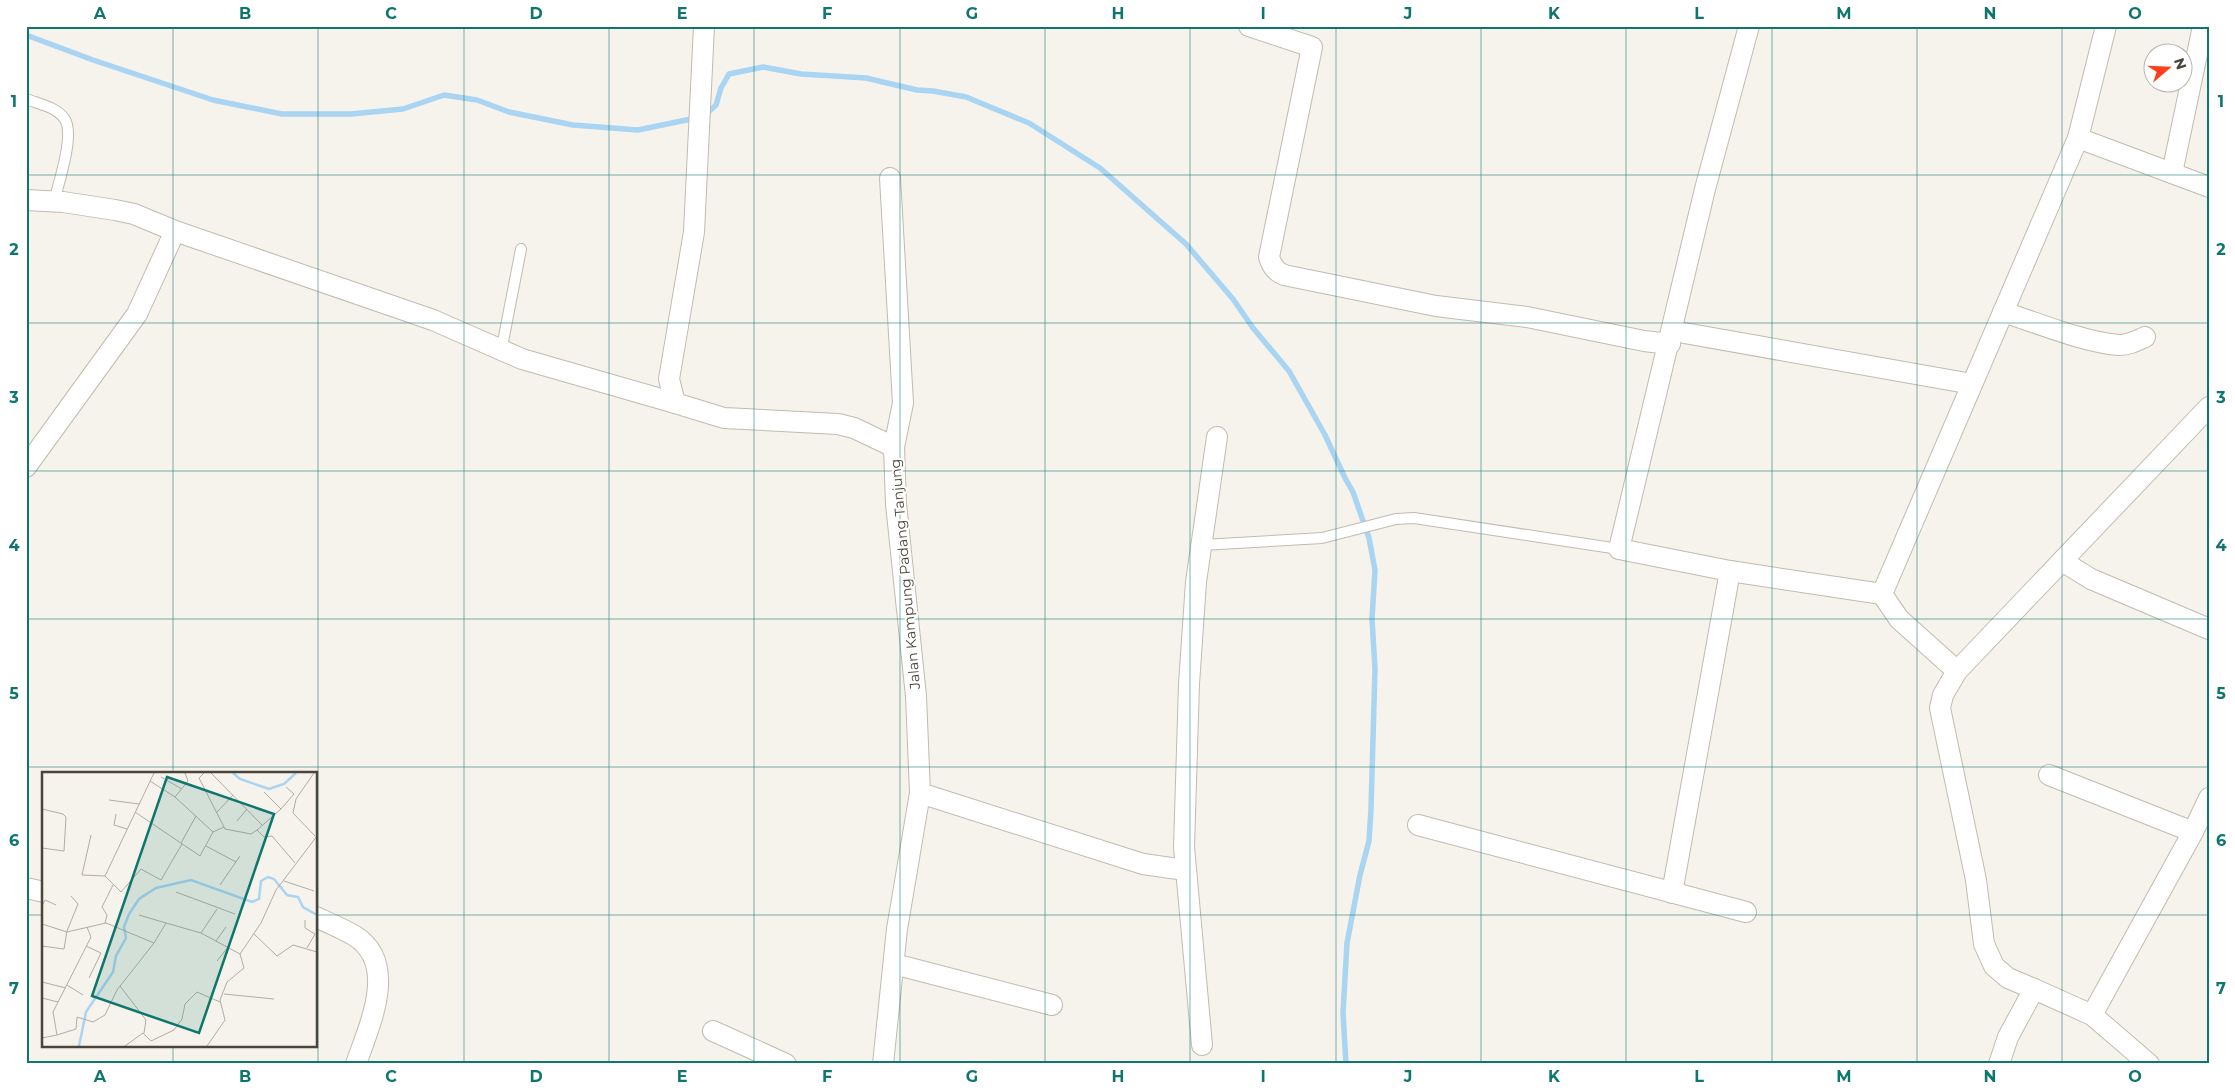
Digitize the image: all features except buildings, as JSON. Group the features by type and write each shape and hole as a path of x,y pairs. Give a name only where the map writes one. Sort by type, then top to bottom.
{"street":[{"path":"675,403 669,379 694,232 704,26"},
{"path":"1249,26 1312,47 1269,257 1272,266 1277,272 1436,306 1527,317 1644,341 1671,337 1972,384"},
{"path":"1749,26 1705,189 1619,550 1730,571 1882,594 1898,619 1957,671"},
{"path":"1882,594 2003,312 2033,247 2078,138 2106,26"},
{"path":"2172,173 2203,26"},
{"path":"2078,138 2209,187"},
{"path":"890,178 904,403 894,448"},
{"name":"Jalan Kampung Padang Tanjung","path":"26,200 124,212 433,320 501,352 724,418 838,424 854,428 894,448 896,504 916,696 920,793 897,929 883,1064"},
{"path":"26,467 137,314 175,231"},
{"path":"2003,312 2092,340 2120,345 2130,344 2145,337"},
{"path":"2149,1064 2092,1015 2008,978 1994,966 1984,944 1976,880 1940,708 1943,695 1957,671 2209,407"},
{"path":"1202,1045 1185,870 1189,684 1196,582 1216,438"},
{"path":"2062,561 2091,580 2209,629"},
{"path":"1672,893 1730,571"},
{"path":"2050,775 2193,832"},
{"path":"920,793 1143,864 1185,870"},
{"path":"2092,1015 2193,832 2209,798"},
{"path":"1418,826 1746,912"},
{"path":"26,888 42,892"},
{"path":"318,918 356,936 368,948 374,958 379,974 375,1005 356,1064"},
{"path":"894,964 1052,1005"},
{"path":"1999,1064 2008,1037 2034,989"},
{"path":"713,1031 786,1064"}],"lane":[{"path":"26,99 55,110 65,119 69,128 54,202"},
{"path":"501,352 521,249"},
{"path":"1202,545 1322,538 1396,519 1414,518 1619,550"}],"waterway":[{"path":"26,35 93,60 213,100 282,114 351,114 403,109 444,95 477,100 509,112 573,125 638,130 696,118"},
{"path":"705,115 716,105 721,88 729,74 763,67 801,74 866,78 917,90 966,97 1029,123 1100,168 1186,244 1233,299 1253,328 1289,371 1325,435 1353,492 1369,538 1375,570 1372,619 1375,669 1371,809 1369,841 1360,875 1347,943 1343,1013 1346,1064"}]}
